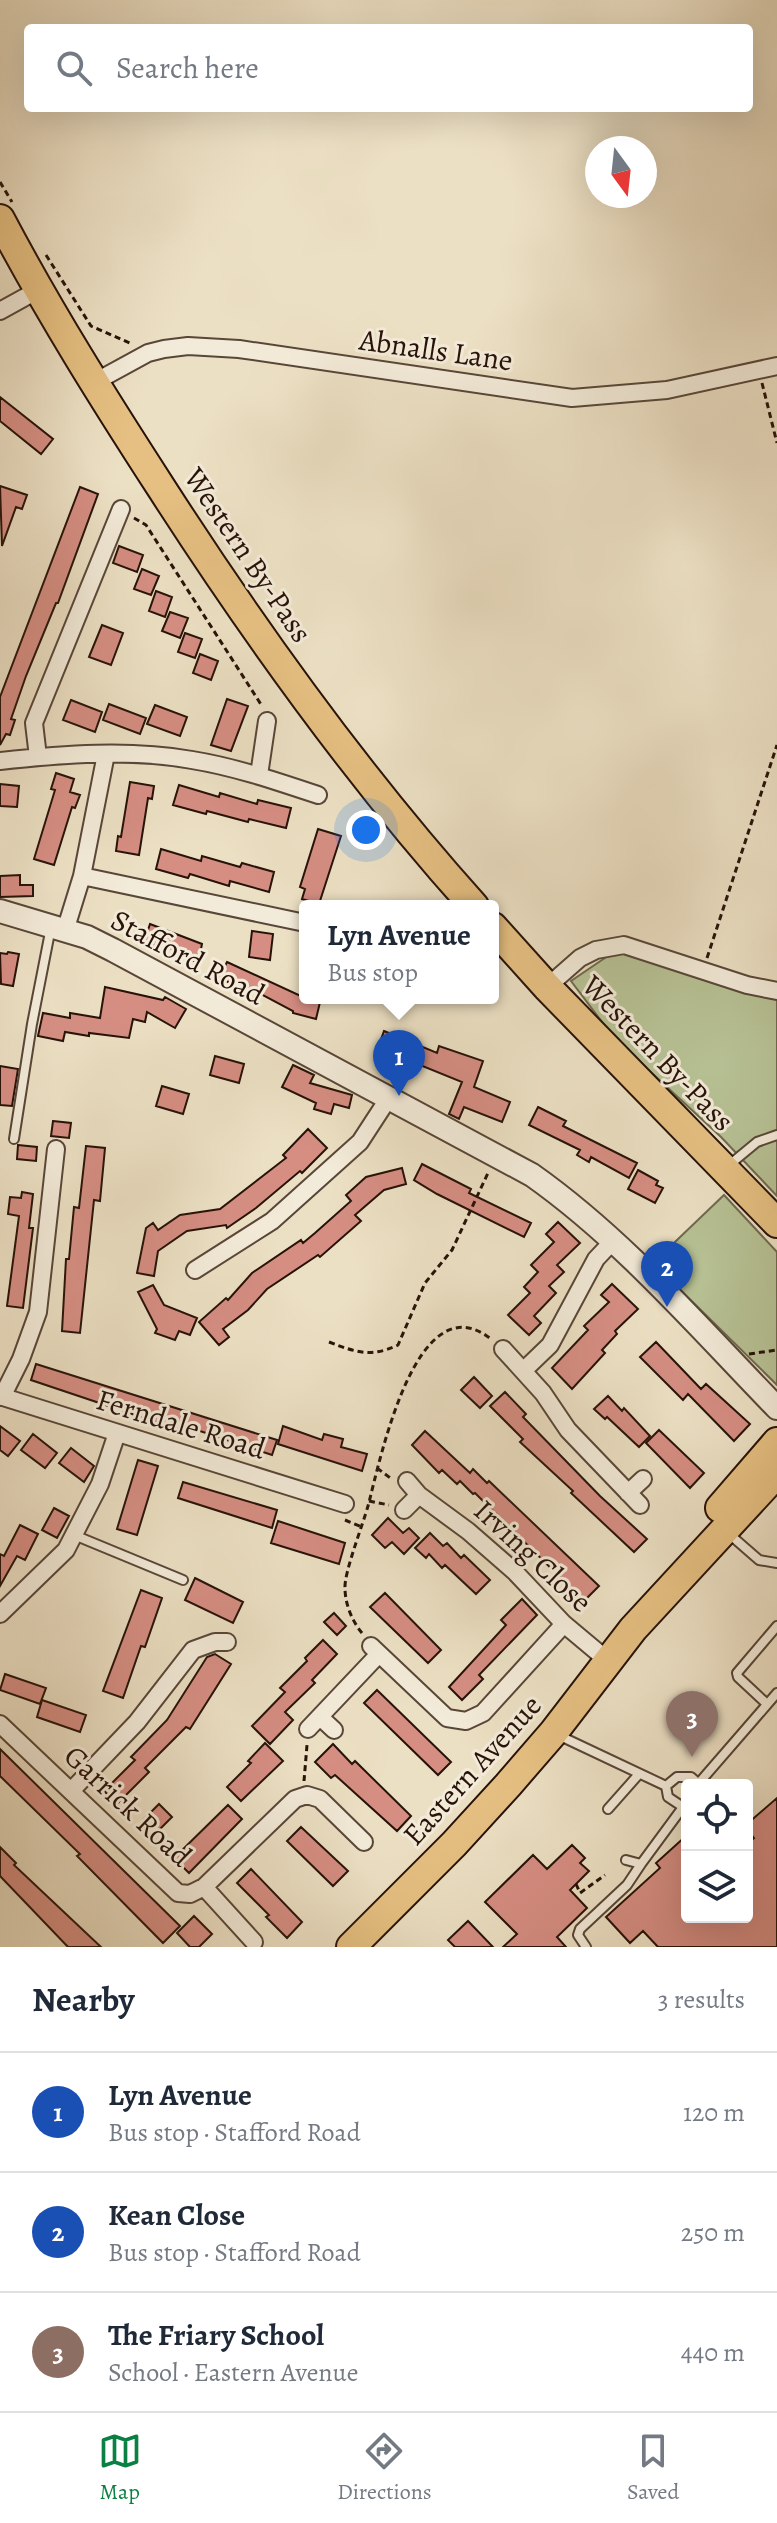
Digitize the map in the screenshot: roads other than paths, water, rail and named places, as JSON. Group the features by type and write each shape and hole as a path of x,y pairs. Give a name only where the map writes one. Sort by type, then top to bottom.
{"highway":[{"name":"Western By-Pass","path":"8,214 38,290 93,383 264,642 365,776 469,900"},
{"name":"Western By-Pass","path":"499,934 777,1223"},
{"name":"Eastern Avenue","path":"633,1629 665,1574 777,1442"},
{"name":"Eastern Avenue","path":"351,1947 454,1844 553,1733 633,1629 777,1473"}],"street":[{"path":"0,311 38,290"},
{"name":"Abnalls Lane","path":"93,383 148,353 188,346 239,349 572,398 667,390 777,366"},
{"path":"38,757 34,723 121,509"},
{"path":"259,775 267,721"},
{"path":"58,928 82,876 106,754"},
{"path":"0,761 106,754 190,759 259,775 318,795"},
{"path":"82,876 299,922"},
{"name":"Stafford Road","path":"0,911 58,928 113,950 532,1175 573,1204 613,1241 777,1408"},
{"path":"547,987 580,958 596,950 624,945 747,985 777,991"},
{"path":"195,1270 272,1221 360,1142 388,1099"},
{"path":"1,1397 21,1359 38,1312 56,1149"},
{"path":"54,1169 72,1170"},
{"path":"523,1371 550,1345 596,1259 613,1241"},
{"path":"503,1349 543,1393 568,1430 634,1499 643,1479"},
{"name":"Ferndale Road","path":"1,1397 345,1504"},
{"path":"0,1614 66,1550 100,1484 117,1433"},
{"name":"Irving Close","path":"407,1481 419,1495 468,1531 515,1572 564,1624 607,1660"},
{"path":"405,1509 419,1495"},
{"path":"334,1730 314,1723 375,1650 447,1718 466,1721 483,1713 564,1624"},
{"path":"71,1791 137,1722 193,1650 215,1642 227,1642"},
{"name":"Garrick Road","path":"0,1724 178,1893 190,1894 204,1887 254,1942"},
{"path":"204,1887 295,1799 307,1795 320,1799 358,1837 339,1844"}],"lane":[{"path":"14,1139 32,1024 58,928"},
{"path":"725,1169 757,1142 777,1135"},
{"path":"724,1530 759,1560 777,1563"},
{"path":"73,1535 183,1580"},
{"path":"767,1704 737,1673 777,1626"},
{"path":"703,1779 777,1693"},
{"path":"553,1733 666,1786"},
{"path":"608,1809 639,1774"},
{"path":"666,1786 677,1777 693,1779"},
{"path":"666,1786 668,1797 681,1804"},
{"path":"586,1947 578,1935 580,1929 627,1885 681,1811"},
{"path":"626,1860 641,1864"}],"place":[{"name":"Lyn Avenue","path":"399,1096"},
{"name":"Kean Close","path":"667,1307"},
{"name":"The Friary School","path":"692,1757"}]}
